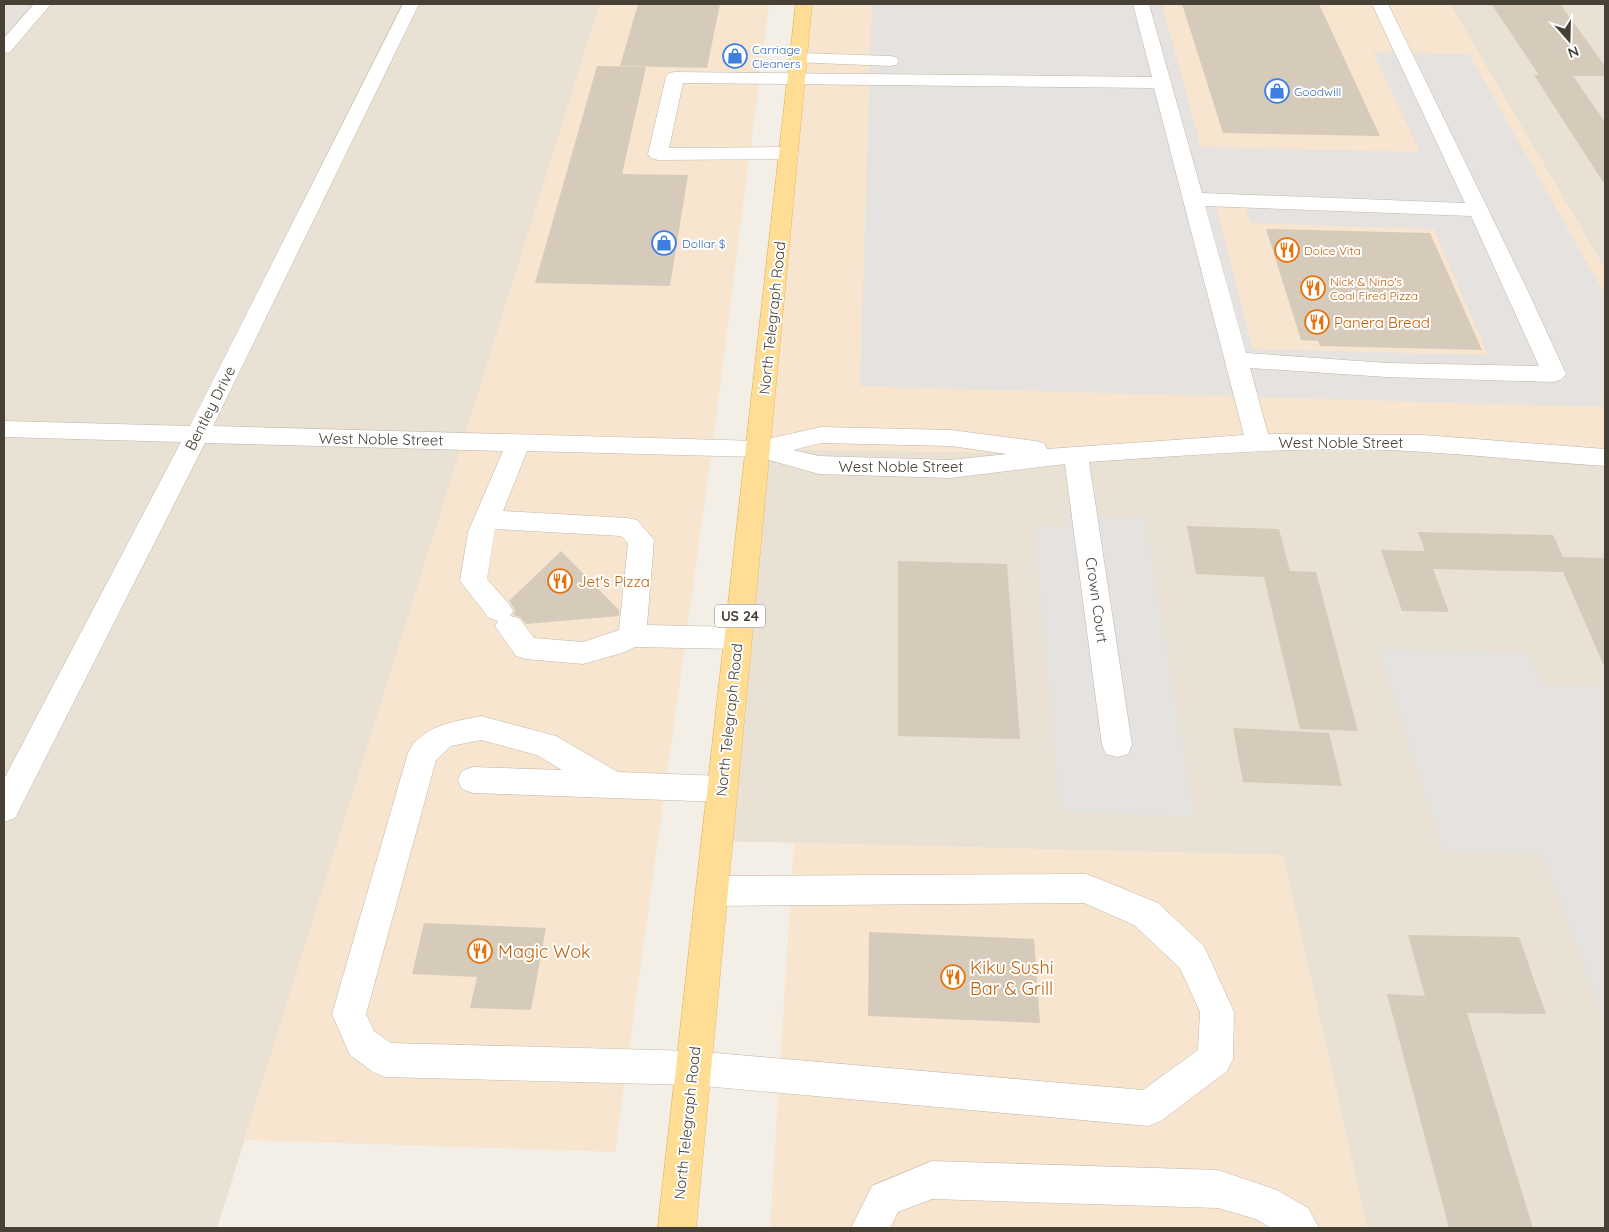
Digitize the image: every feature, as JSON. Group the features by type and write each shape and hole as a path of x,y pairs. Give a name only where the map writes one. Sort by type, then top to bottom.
{"main road":[{"name":"North Telegraph Road","path":"676,1228 804,4"}],"street":[{"path":"4,48 43,4"},
{"name":"Bentley Drive","path":"4,809 197,435 411,4"},
{"path":"1142,4 1258,442"},
{"path":"1236,360 1387,370 1554,374 1380,4"},
{"path":"789,153 658,154 675,77 904,61"},
{"path":"1000,64 1161,76"},
{"path":"798,68 1161,76"},
{"path":"1193,199 1478,210"},
{"name":"West Noble Street","path":"4,429 758,449 819,465 950,469 1076,454 1258,442 1352,441 1423,443 1605,458"},
{"path":"518,443 481,532 473,582 526,648 583,653 612,645 632,636 738,638"},
{"name":"Crown Court","path":"1076,454 1117,745"},
{"path":"487,519 628,527 641,540 632,636"},
{"path":"613,785 545,745 481,728 443,736 423,753 349,1014 362,1043 385,1060 693,1068 1148,1108 1215,1059 1217,1012 1192,957 1146,914 1086,888 712,891"},
{"path":"473,780 722,789"},
{"path":"870,1228 885,1199 932,1180 1218,1188 1264,1203 1296,1221 1300,1228"}],"shaded area":[{"path":"4,4 43,4 4,48"},
{"path":"43,4 600,4 217,1228 4,1228 4,47"},
{"path":"600,4 769,4 712,448 615,1152 244,1140"},
{"path":"804,4 1450,4 1605,269 1605,458 1423,443 1076,454 758,449"},
{"path":"872,4 1162,4 1201,147 1420,152 1373,52 1469,54 1605,295 1605,391 1601,391 1605,400 1605,407 860,386","holes":["1216,207 1246,207 1250,223 1434,229 1488,355 1253,349"]},
{"path":"1450,4 1605,4 1605,269"},
{"path":"1258,442 1510,451 1605,458 1605,1228 1367,1228 1283,855 717,841 758,449 1076,454"},
{"path":"1066,515 1145,518 1195,817 1060,812 1034,526 1067,527"},
{"path":"1378,649 1529,652 1543,685 1605,686 1605,1024 1542,854 1443,851"},
{"path":"794,843 1283,855 1367,1228 770,1228"}],"building":[{"path":"638,4 720,4 707,68 620,66"},
{"path":"1182,4 1319,4 1380,136 1223,133"},
{"path":"1560,4 1605,66 1605,76 1573,76 1605,122 1605,185 1534,75 1539,75 1492,5"},
{"path":"597,66 646,67 622,174 688,175 670,286 535,283"},
{"path":"1266,229 1430,233 1482,350 1320,346 1318,341 1301,340"},
{"path":"1187,526 1279,529 1290,571 1316,572 1358,731 1300,729 1264,577 1196,574"},
{"path":"1418,532 1553,535 1563,557 1605,558 1605,668 1563,572 1433,569 1449,612 1402,611 1381,550 1425,551"},
{"name":"Jet's Pizza","path":"561,551 619,610 619,616 526,624 520,617 513,615 515,610 509,601"},
{"path":"898,561 1007,564 1020,739 898,736"},
{"path":"1233,728 1329,733 1342,786 1243,782"},
{"name":"Magic Wok","path":"424,923 546,928 531,1010 470,1008 477,977 412,974"},
{"name":"Kiku Sushi Bar & Grill","path":"869,932 1034,939 1040,1023 868,1016"},
{"path":"1408,935 1519,937 1546,1014 1467,1013 1533,1228 1449,1228 1387,994 1425,996"}],"place":[{"name":"Carriage Cleaners","path":"735,56"},
{"name":"Goodwill","path":"1277,91"},
{"name":"Dollar $","path":"664,243"},
{"name":"Dolce Vita","path":"1287,250"},
{"name":"Nick & Nino's Coal Fired Pizza","path":"1313,288"},
{"name":"Panera Bread","path":"1317,322"},
{"name":"Jet's Pizza","path":"560,581"},
{"name":"Magic Wok","path":"480,951"},
{"name":"Kiku Sushi Bar & Grill","path":"953,977"}]}
